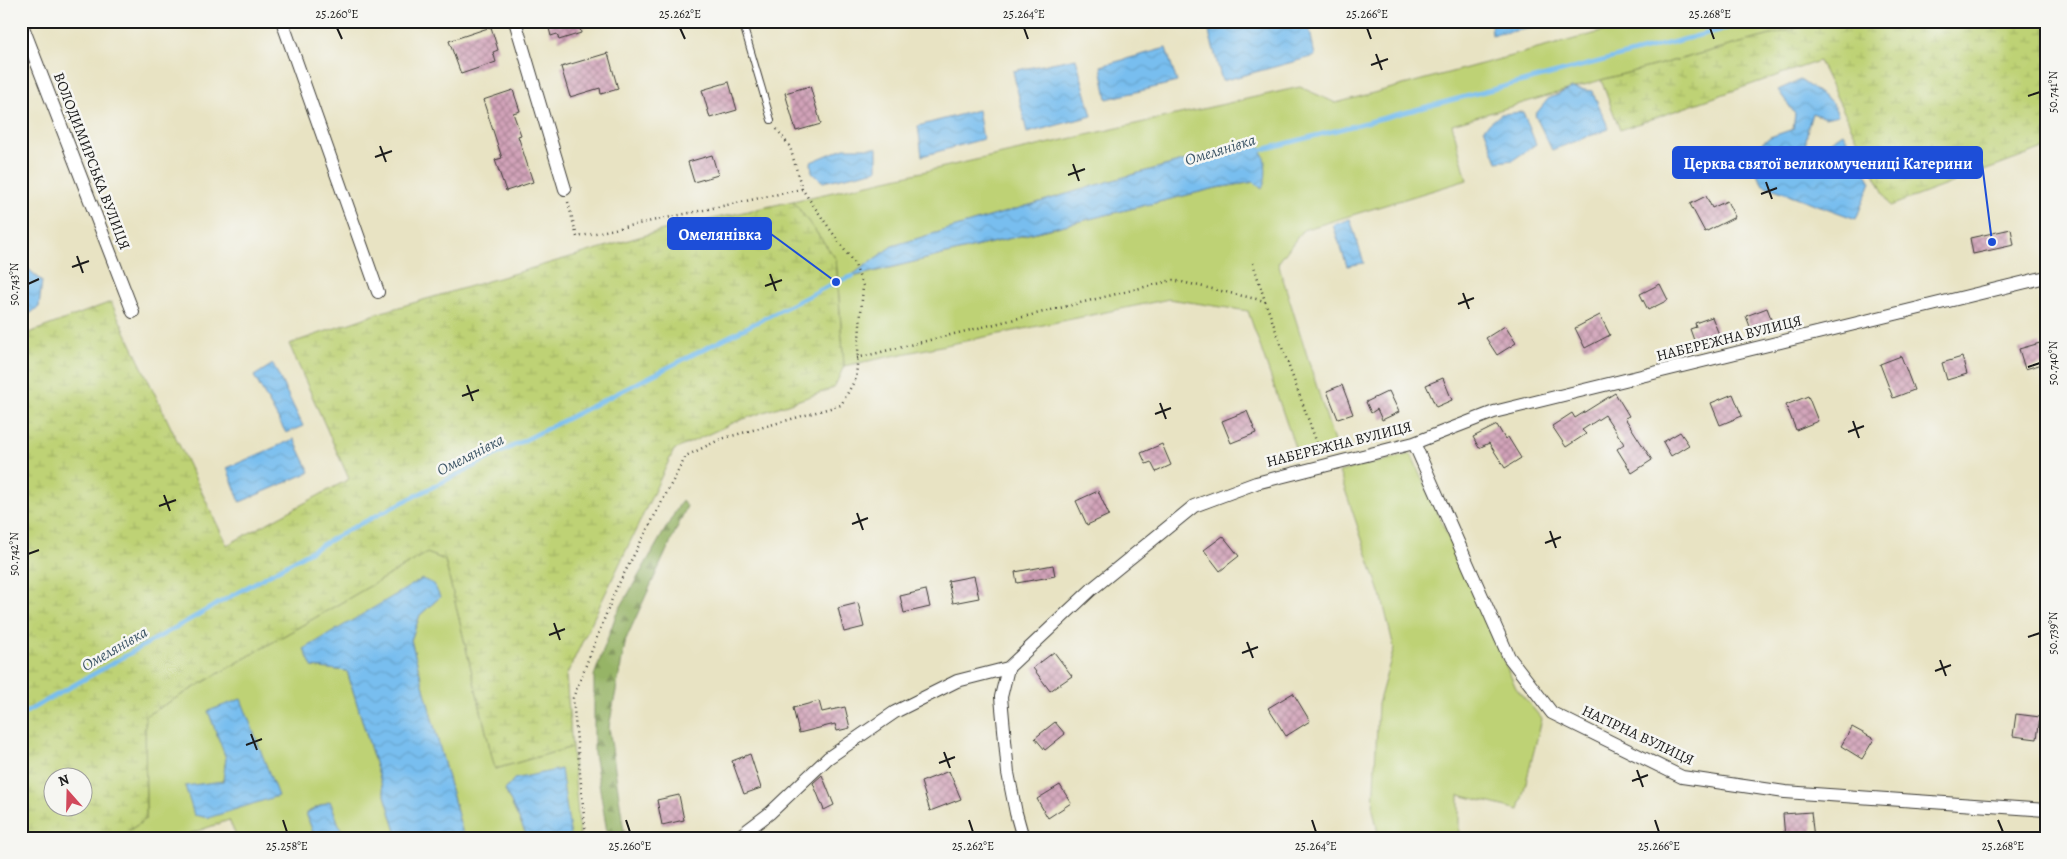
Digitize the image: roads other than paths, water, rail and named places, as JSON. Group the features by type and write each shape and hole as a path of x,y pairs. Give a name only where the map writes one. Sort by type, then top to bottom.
{"street":[{"path":"282,21 378,292"},
{"path":"515,21 565,189"},
{"name":"ВОЛОДИМИРСЬКА ВУЛИЦЯ","path":"21,22 133,312"},
{"name":"НАБЕРЕЖНА ВУЛИЦЯ","path":"737,838 770,812 828,758 895,712 957,681 1008,668 1092,589 1194,506 1256,483 1414,443 1494,412 2046,277"},
{"name":"НАГІРНА ВУЛИЦЯ","path":"1414,443 1510,657 1552,713 1682,777 1785,792 2046,810"},
{"path":"1008,668 1001,697 1008,773 1023,838"}],"lane":[{"path":"742,21 771,120"}],"water":[{"path":"1206,21 1308,21 1315,56 1222,81"},
{"path":"1491,21 1572,21 1492,35"},
{"path":"1166,48 1177,82 1107,99 1101,66"},
{"path":"1076,58 1092,116 1027,133 1013,71"},
{"path":"1800,80 1832,102 1838,115 1825,118 1812,113 1805,148 1822,147 1843,133 1871,182 1856,219 1763,185 1755,170 1752,151 1770,137 1793,129 1795,114 1778,90"},
{"path":"1572,88 1592,91 1609,129 1552,150 1535,115 1548,99"},
{"path":"978,110 983,139 922,156 918,126"},
{"path":"1523,112 1536,144 1513,160 1497,162 1484,128 1501,114"},
{"path":"1256,141 1264,158 1266,171 1262,189 1254,182 1216,188 848,278 892,246 1124,177"},
{"path":"844,148 877,148 877,170 823,182 812,173 811,162"},
{"path":"1350,219 1364,263 1347,266 1333,225"},
{"path":"25,266 42,281 39,307 21,318 21,268"},
{"path":"273,364 303,426 286,433 254,376"},
{"path":"294,439 310,472 240,502 227,468"},
{"path":"422,579 434,584 440,597 420,615 411,640 464,838 398,838 347,671 312,667 304,649"},
{"path":"241,699 278,796 208,818 194,815 185,786 223,781 226,758 208,711"},
{"path":"561,769 571,838 528,838 505,790 514,779"},
{"path":"330,801 344,838 315,838 306,813"}],"waterway":[{"name":"Омелянівка","path":"1257,151 1754,21"},
{"name":"Омелянівка","path":"21,715 348,530 836,282 853,276"}],"place":[{"name":"Церква святої великомучениці Катерини","path":"1992,242"},
{"name":"Омелянівка","path":"836,282"}]}
